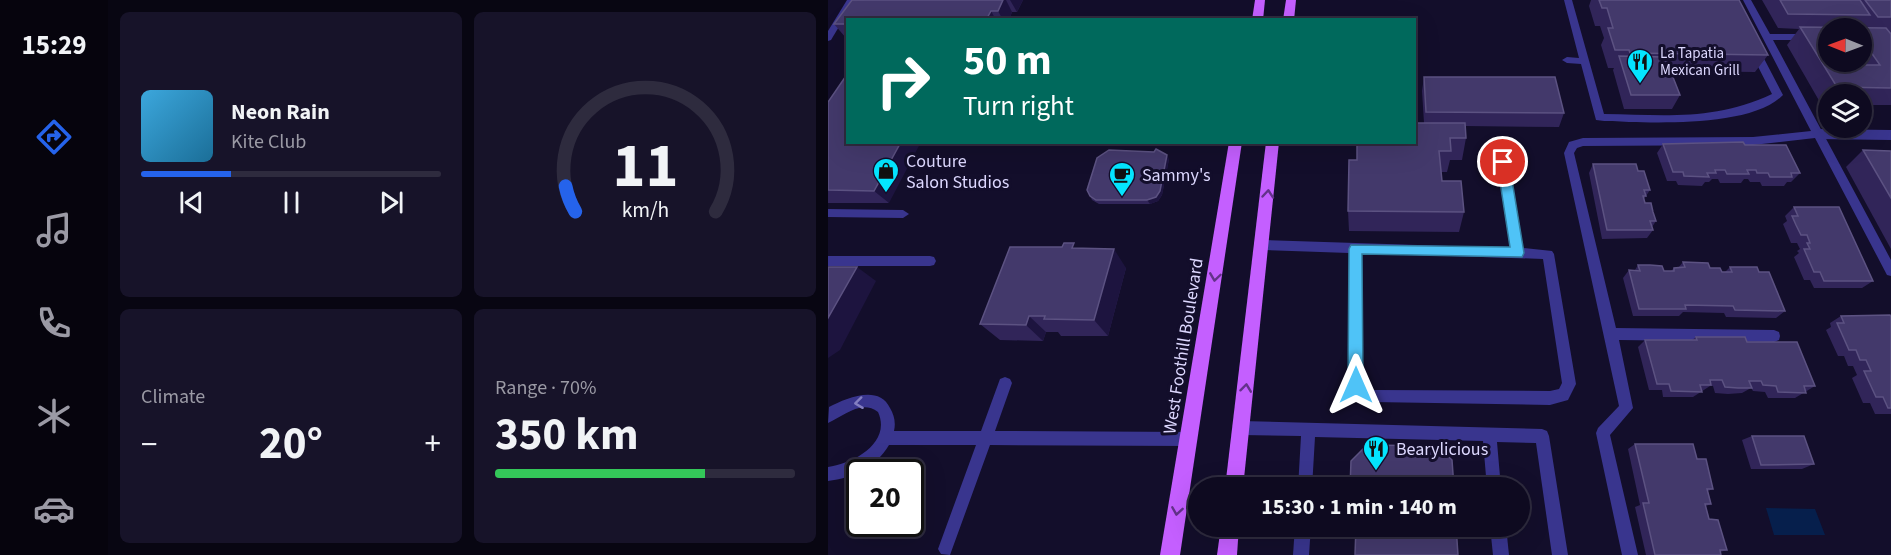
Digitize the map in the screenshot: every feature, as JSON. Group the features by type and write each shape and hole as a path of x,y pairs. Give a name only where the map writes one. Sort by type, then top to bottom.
{"main road":[{"path":"1257,18 1260,0"},
{"path":"1288,18 1291,0"},
{"name":"West Foothill Boulevard","path":"1170,555 1236,144"},
{"path":"1235,477 1272,150"},
{"path":"1227,555 1229,537"}],"street":[{"path":"1817,134 1891,135"}],"lane":[{"path":"828,38 838,25 851,0"},
{"path":"1568,0 1600,117 1708,118 1733,115 1762,104 1778,95 1750,42"},
{"path":"1747,0 1891,271"},
{"path":"849,18 855,14"},
{"path":"838,25 846,20"},
{"path":"1766,37 1818,37"},
{"path":"1567,60 1585,61"},
{"path":"1630,555 1603,433 1626,408 1569,153 1573,145 1583,142 1752,141 1817,134"},
{"path":"1503,162 1518,253"},
{"path":"828,213 903,214"},
{"path":"1262,245 1548,254 1569,384 1563,395 1550,398 1373,396 1363,393 1356,385 1355,249"},
{"path":"828,261 930,261"},
{"path":"1611,333 1774,336"},
{"path":"946,549 1005,383"},
{"path":"828,416 842,406 866,400 884,408 888,416 885,438 865,462 851,470 828,474"},
{"path":"1241,428 1542,436 1560,555"},
{"path":"1306,477 1308,431"},
{"path":"1489,435 1493,477"},
{"path":"885,438 1189,439"},
{"path":"1301,555 1302,537"},
{"path":"1499,537 1501,555"}],"water":[{"path":"1766,508 1815,509 1825,535 1774,535"}],"building":[{"path":"852,0 1003,0 998,11 991,11 987,18 846,18 846,24 834,24"},
{"path":"1599,0 1739,0 1768,55 1630,53 1629,50 1615,50 1608,28 1613,28 1607,8 1602,8"},
{"path":"1780,0 1860,0 1870,15 1788,14"},
{"path":"1865,0 1891,0 1891,17 1878,17"},
{"path":"1800,27 1818,27 1818,56"},
{"path":"1872,28 1886,28 1891,34 1891,88 1872,88 1872,84 1835,84 1828,72 1872,72 1872,65 1880,65 1872,54"},
{"path":"1619,56 1665,57 1680,95 1631,95"},
{"path":"846,76 846,144 900,144 874,191 828,190 828,102"},
{"path":"1424,77 1555,77 1564,113 1426,112"},
{"path":"1416,123 1465,123 1466,138 1450,138 1451,151 1439,151 1442,181 1461,181 1464,212 1348,211 1349,160 1357,160 1357,144 1416,144"},
{"path":"1743,142 1745,145 1786,145 1800,173 1791,173 1792,177 1770,177 1768,173 1757,173 1756,170 1747,170 1749,174 1727,174 1725,170 1715,170 1716,173 1707,173 1709,177 1684,176 1683,172 1673,172 1663,144"},
{"path":"1156,149 1167,155 1160,191 1156,197 1147,200 1096,200 1090,196 1087,190 1097,158 1109,150 1154,152"},
{"path":"1863,150 1891,151 1891,198"},
{"path":"1593,164 1636,164 1638,171 1644,171 1650,190 1644,190 1646,196 1643,196 1645,203 1651,203 1656,221 1650,221 1653,230 1607,230"},
{"path":"1794,207 1839,207 1873,281 1824,281 1820,272 1814,272 1804,249 1810,249 1807,243 1810,243 1807,235 1801,235 1792,216 1798,216"},
{"path":"1064,243 1074,243 1072,248 1114,249 1094,320 1044,319 1045,316 1029,316 1026,325 980,324 1010,247 1062,247"},
{"path":"1683,262 1708,263 1710,268 1720,268 1722,272 1732,272 1730,267 1757,267 1759,272 1769,272 1785,311 1735,310 1733,306 1685,305 1686,309 1639,309 1629,270 1640,271 1638,265 1650,265 1662,266 1664,271 1674,271 1674,268 1685,267"},
{"path":"828,267 857,267 828,318"},
{"path":"1890,315 1891,408 1888,408 1883,397 1876,397 1864,371 1871,371 1866,360 1860,360 1856,350 1849,350 1837,323 1844,323 1841,316"},
{"path":"1696,337 1745,337 1747,342 1797,342 1815,386 1804,386 1806,393 1778,392 1776,386 1763,385 1761,381 1749,381 1752,388 1738,388 1725,387 1722,380 1710,380 1711,385 1700,385 1702,392 1671,391 1669,384 1657,384 1645,340 1697,340"},
{"path":"1752,436 1804,436 1814,464 1761,465"},
{"path":"1635,444 1693,444 1697,459 1706,459 1713,489 1707,489 1711,504 1705,504 1709,519 1718,520 1727,550 1720,550 1721,555 1655,555 1643,503 1649,503"},
{"path":"1367,445 1438,446 1452,460 1453,477 1350,477 1351,461"},
{"path":"1356,537 1457,537 1458,555 1355,555"}],"place":[{"name":"La Tapatia Mexican Grill","path":"1640,85"},
{"name":"Couture Salon Studios","path":"886,194"},
{"name":"Sammy's","path":"1122,198"},
{"name":"Bearylicious","path":"1376,472"}],"route":[{"path":"1356,385 1355,249 1518,253 1503,162"}]}
